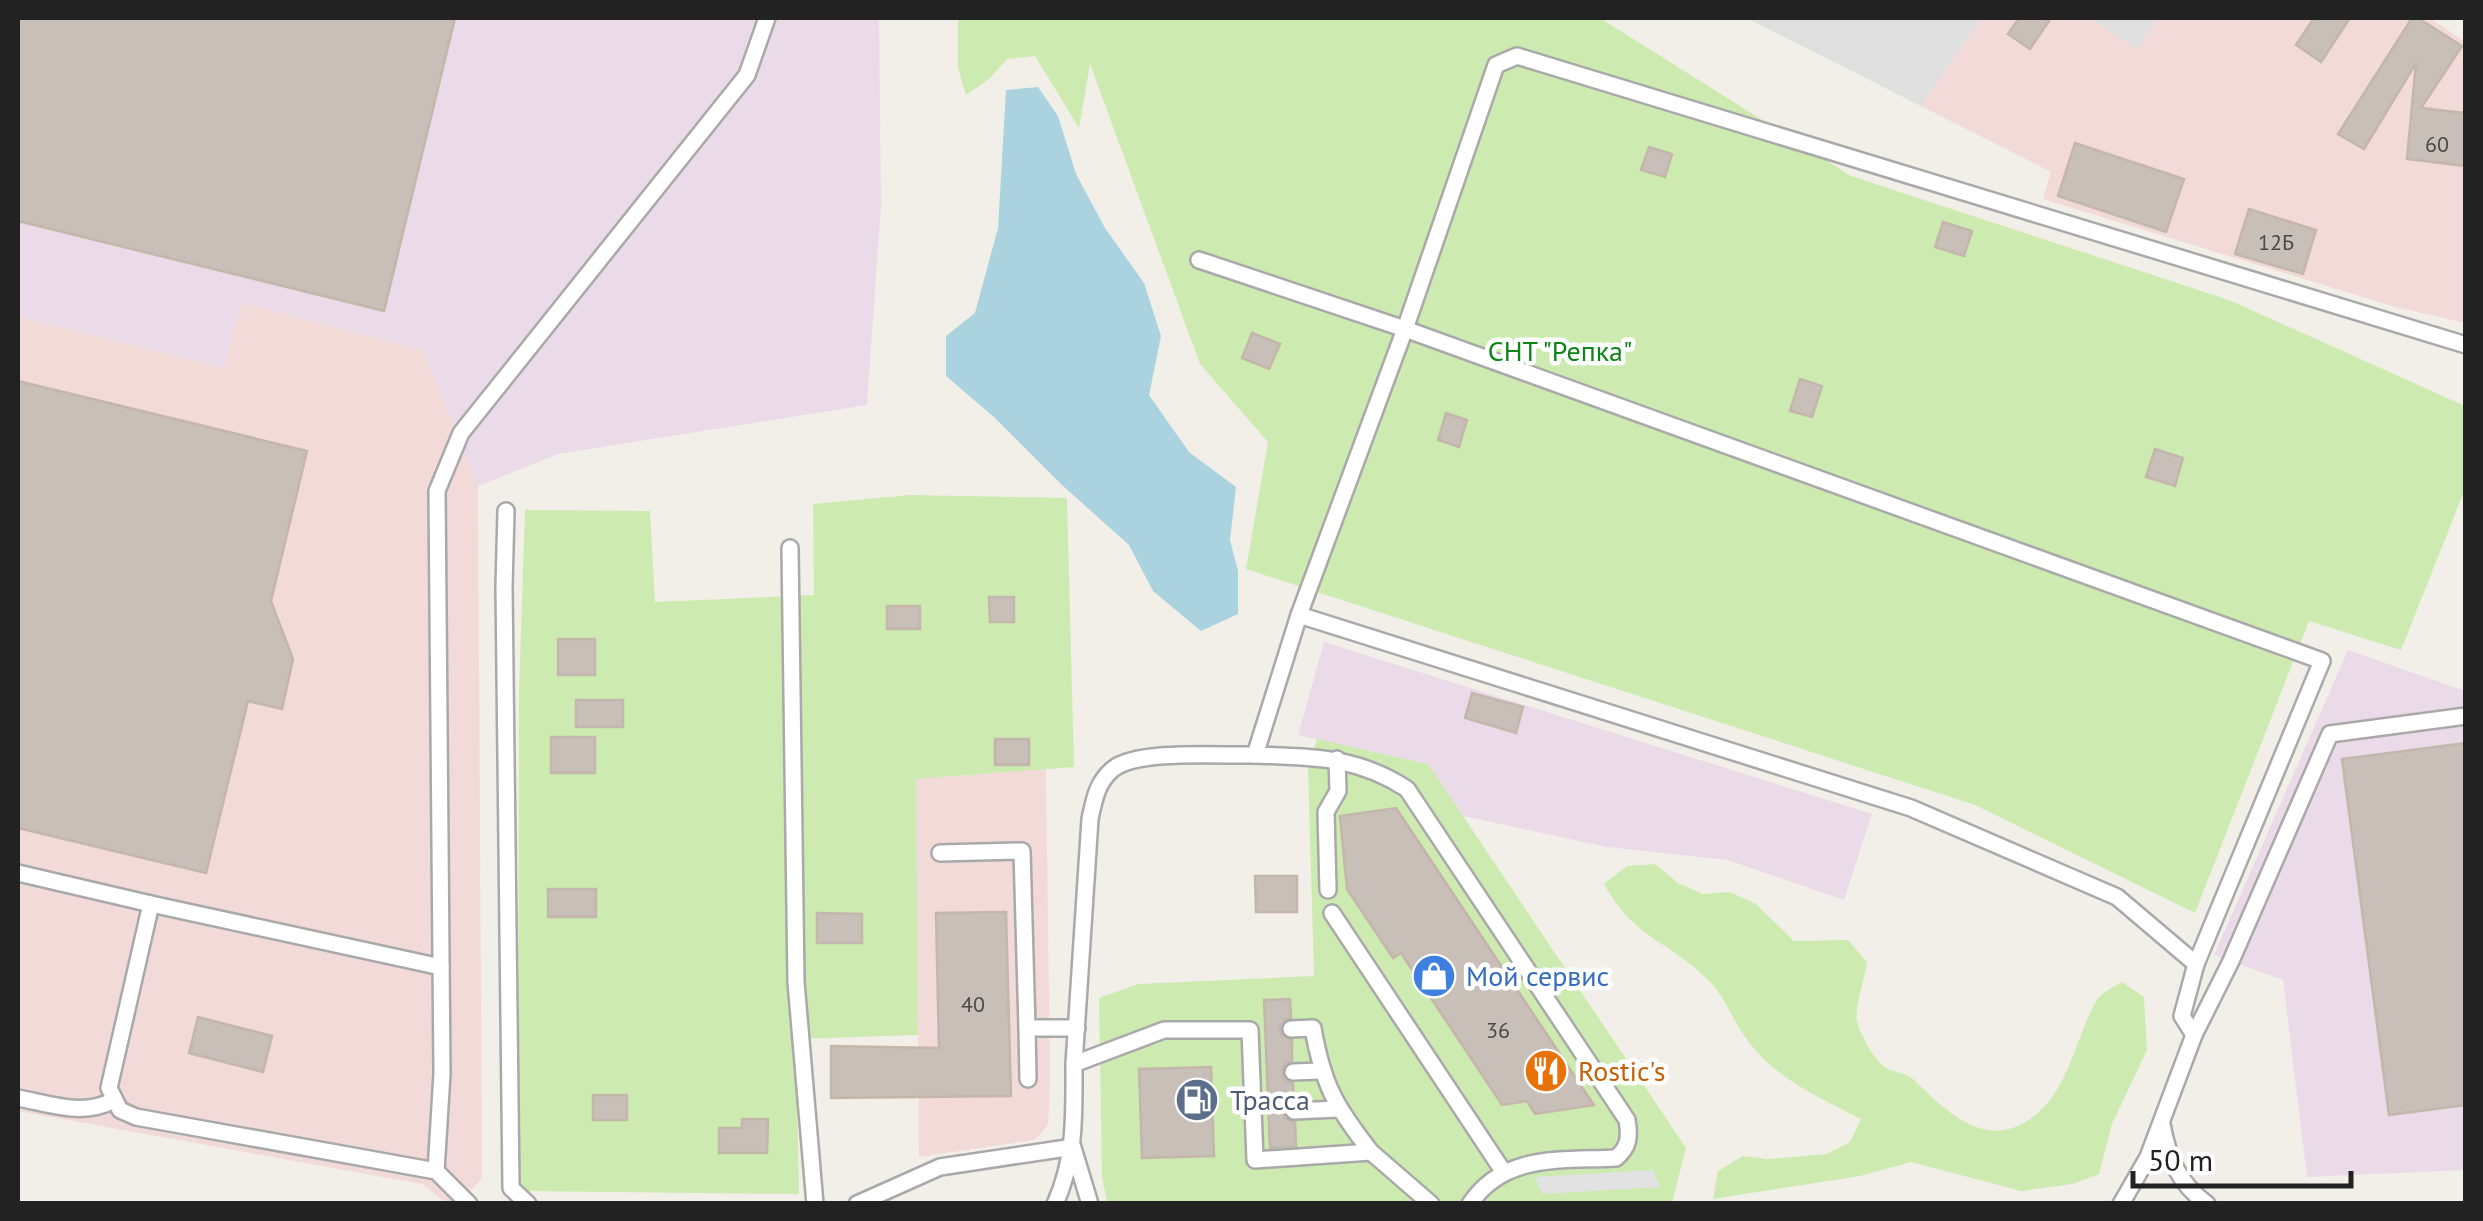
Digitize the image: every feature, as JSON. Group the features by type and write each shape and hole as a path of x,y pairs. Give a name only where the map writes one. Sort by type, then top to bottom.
{"lane":[{"path":"436,1171 442,1074 436,490 460,433 747,75 768,18"},
{"path":"1254,754 1299,616 1405,329 1496,66 1517,56 2466,344"},
{"path":"1199,260 1405,329 2322,661 2196,964 2182,1016 2194,1035"},
{"path":"506,511 510,1188 528,1204"},
{"path":"790,548 796,982 815,1204"},
{"path":"1299,616 1911,808 2117,897 2196,964"},
{"path":"2120,1204 2134,1184 2162,1124 2194,1035 2330,734 2466,716"},
{"path":"1090,1204 1074,1147 1074,1064 1090,819 1097,788 1115,767 1144,758 1254,754 1338,759 1386,775 1407,789 1627,1120 1630,1136 1625,1150 1616,1158 1533,1163 1503,1170 1478,1191 1470,1204"},
{"path":"1328,890 1326,812 1338,791 1338,759"},
{"path":"940,853 1022,852 1028,1079"},
{"path":"18,874 441,967"},
{"path":"151,904 109,1088 120,1110 436,1171 469,1204"},
{"path":"1332,913 1503,1170"},
{"path":"1027,1028 1077,1028"},
{"path":"1291,1029 1313,1028 1320,1071 1338,1110 1371,1152 1431,1204"},
{"path":"1074,1064 1164,1030 1258,1030 1261,1112 1255,1160 1371,1152"},
{"path":"1293,1072 1320,1071"},
{"path":"18,1098 83,1110 114,1100"},
{"path":"1294,1111 1338,1110"},
{"path":"2162,1124 2166,1150 2177,1174 2206,1204"},
{"path":"856,1204 940,1167 1074,1147"},
{"path":"1056,1204 1074,1147"}],"shaded area":[{"path":"18,18 879,18 881,206 867,405 558,454 478,486 423,350 241,303 224,368 18,316"},
{"path":"1746,18 1982,18 1921,106"},
{"path":"1982,18 2089,18 2137,49 2159,18 2430,18 2465,42 2465,323 2395,307 2043,199 2051,172 1921,106"},
{"path":"2089,18 2159,18 2137,50"},
{"path":"241,303 423,350 478,486 482,1178 459,1203 446,1203 422,1184 18,1111 18,316 223,368"},
{"path":"1324,642 1872,814 1844,900 1728,860 1607,847 1463,816 1428,764 1298,735"},
{"path":"2348,650 2465,691 2465,1170 2307,1177 2283,980 2214,955"},
{"path":"1046,769 1048,1125 1035,1140 919,1157 916,779"},
{"path":"1653,1170 1660,1187 1542,1194 1535,1177"}],"green space":[{"name":"СНТ \"Репка\"","path":"958,18 1600,18 1851,176 2229,300 2465,406 2465,489 2401,650 2309,621 2195,913 1975,805 1246,569 1268,442 1200,364 1090,64 1079,128 1035,56 1007,59 989,79 966,95 958,68"},
{"path":"910,495 1067,498 1074,767 916,779 918,1035 796,1039 799,1194 518,1191 519,691 525,510 650,511 655,602 814,595 813,504"},
{"path":"1317,739 1428,764 1686,1148 1672,1203 1107,1203 1102,1176 1099,998 1138,984 1314,976 1308,769"},
{"path":"1655,864 1678,883 1703,894 1730,892 1756,904 1794,941 1848,940 1867,962 1856,1017 1872,1053 1885,1067 1913,1079 1952,1114 1981,1129 2013,1128 2043,1108 2063,1079 2089,1014 2102,995 2122,982 2144,997 2147,1050 2112,1124 2099,1174 2072,1184 2021,1191 1911,1162 1860,1176 1713,1199 1718,1171 1743,1156 1768,1159 1827,1154 1850,1142 1861,1119 1772,1067 1748,1041 1712,984 1627,916 1604,884 1627,866"}],"water":[{"path":"1038,87 1058,116 1076,174 1105,228 1144,283 1161,336 1149,395 1189,452 1236,487 1230,540 1238,571 1238,614 1201,631 1153,591 1129,545 946,376 946,336 975,313 998,228 1006,90"}],"building":[{"path":"18,18 455,18 384,311 18,221"},
{"path":"2019,18 2051,18 2030,49 2008,34"},
{"path":"2314,18 2350,18 2321,62 2296,45"},
{"path":"2412,18 2462,46 2421,108 2466,113 2466,166 2407,159 2416,63 2364,149 2338,134"},
{"path":"2075,143 2184,179 2166,232 2058,196"},
{"path":"1649,147 1672,154 1665,177 1641,170"},
{"path":"2249,209 2316,230 2303,274 2235,254"},
{"path":"1943,222 1972,231 1964,256 1935,247"},
{"path":"1252,333 1280,344 1269,369 1242,358"},
{"path":"1800,379 1822,386 1812,417 1790,411"},
{"path":"18,381 307,451 271,601 293,659 282,709 248,701 206,873 18,828"},
{"path":"1446,413 1467,420 1459,447 1438,440"},
{"path":"2155,449 2183,458 2175,486 2146,477"},
{"path":"989,597 1014,597 1014,622 990,622"},
{"path":"887,606 920,606 920,629 887,629"},
{"path":"558,639 595,639 595,675 558,675"},
{"path":"1472,693 1523,707 1516,733 1465,718"},
{"path":"576,700 623,700 623,727 576,727"},
{"path":"551,737 595,737 595,773 551,773"},
{"path":"995,739 1029,739 1029,765 995,765"},
{"path":"2466,743 2466,1105 2389,1115 2342,759"},
{"path":"1396,808 1594,1105 1535,1114 1527,1101 1502,1105 1401,953 1393,958 1347,889 1340,816"},
{"path":"1255,876 1297,876 1297,912 1256,912"},
{"path":"548,889 596,889 596,917 548,917"},
{"path":"1006,912 1011,1096 831,1098 831,1046 939,1048 936,913"},
{"path":"817,913 862,914 862,943 817,943"},
{"path":"1290,999 1291,1018 1284,1020 1280,1029 1282,1036 1292,1040 1292,1061 1282,1071 1284,1079 1293,1083 1294,1100 1287,1102 1283,1111 1285,1118 1295,1122 1296,1146 1270,1148 1264,1000"},
{"path":"198,1017 272,1036 263,1072 189,1053"},
{"path":"1211,1067 1214,1156 1142,1158 1139,1069"},
{"path":"593,1095 627,1095 627,1120 593,1120"},
{"path":"742,1119 768,1119 767,1153 719,1153 719,1128 742,1128"}],"place":[{"name":"Мой сервис","path":"1434,976"},
{"name":"Rostic's","path":"1546,1071"},
{"name":"Трасса","path":"1197,1100"}]}
